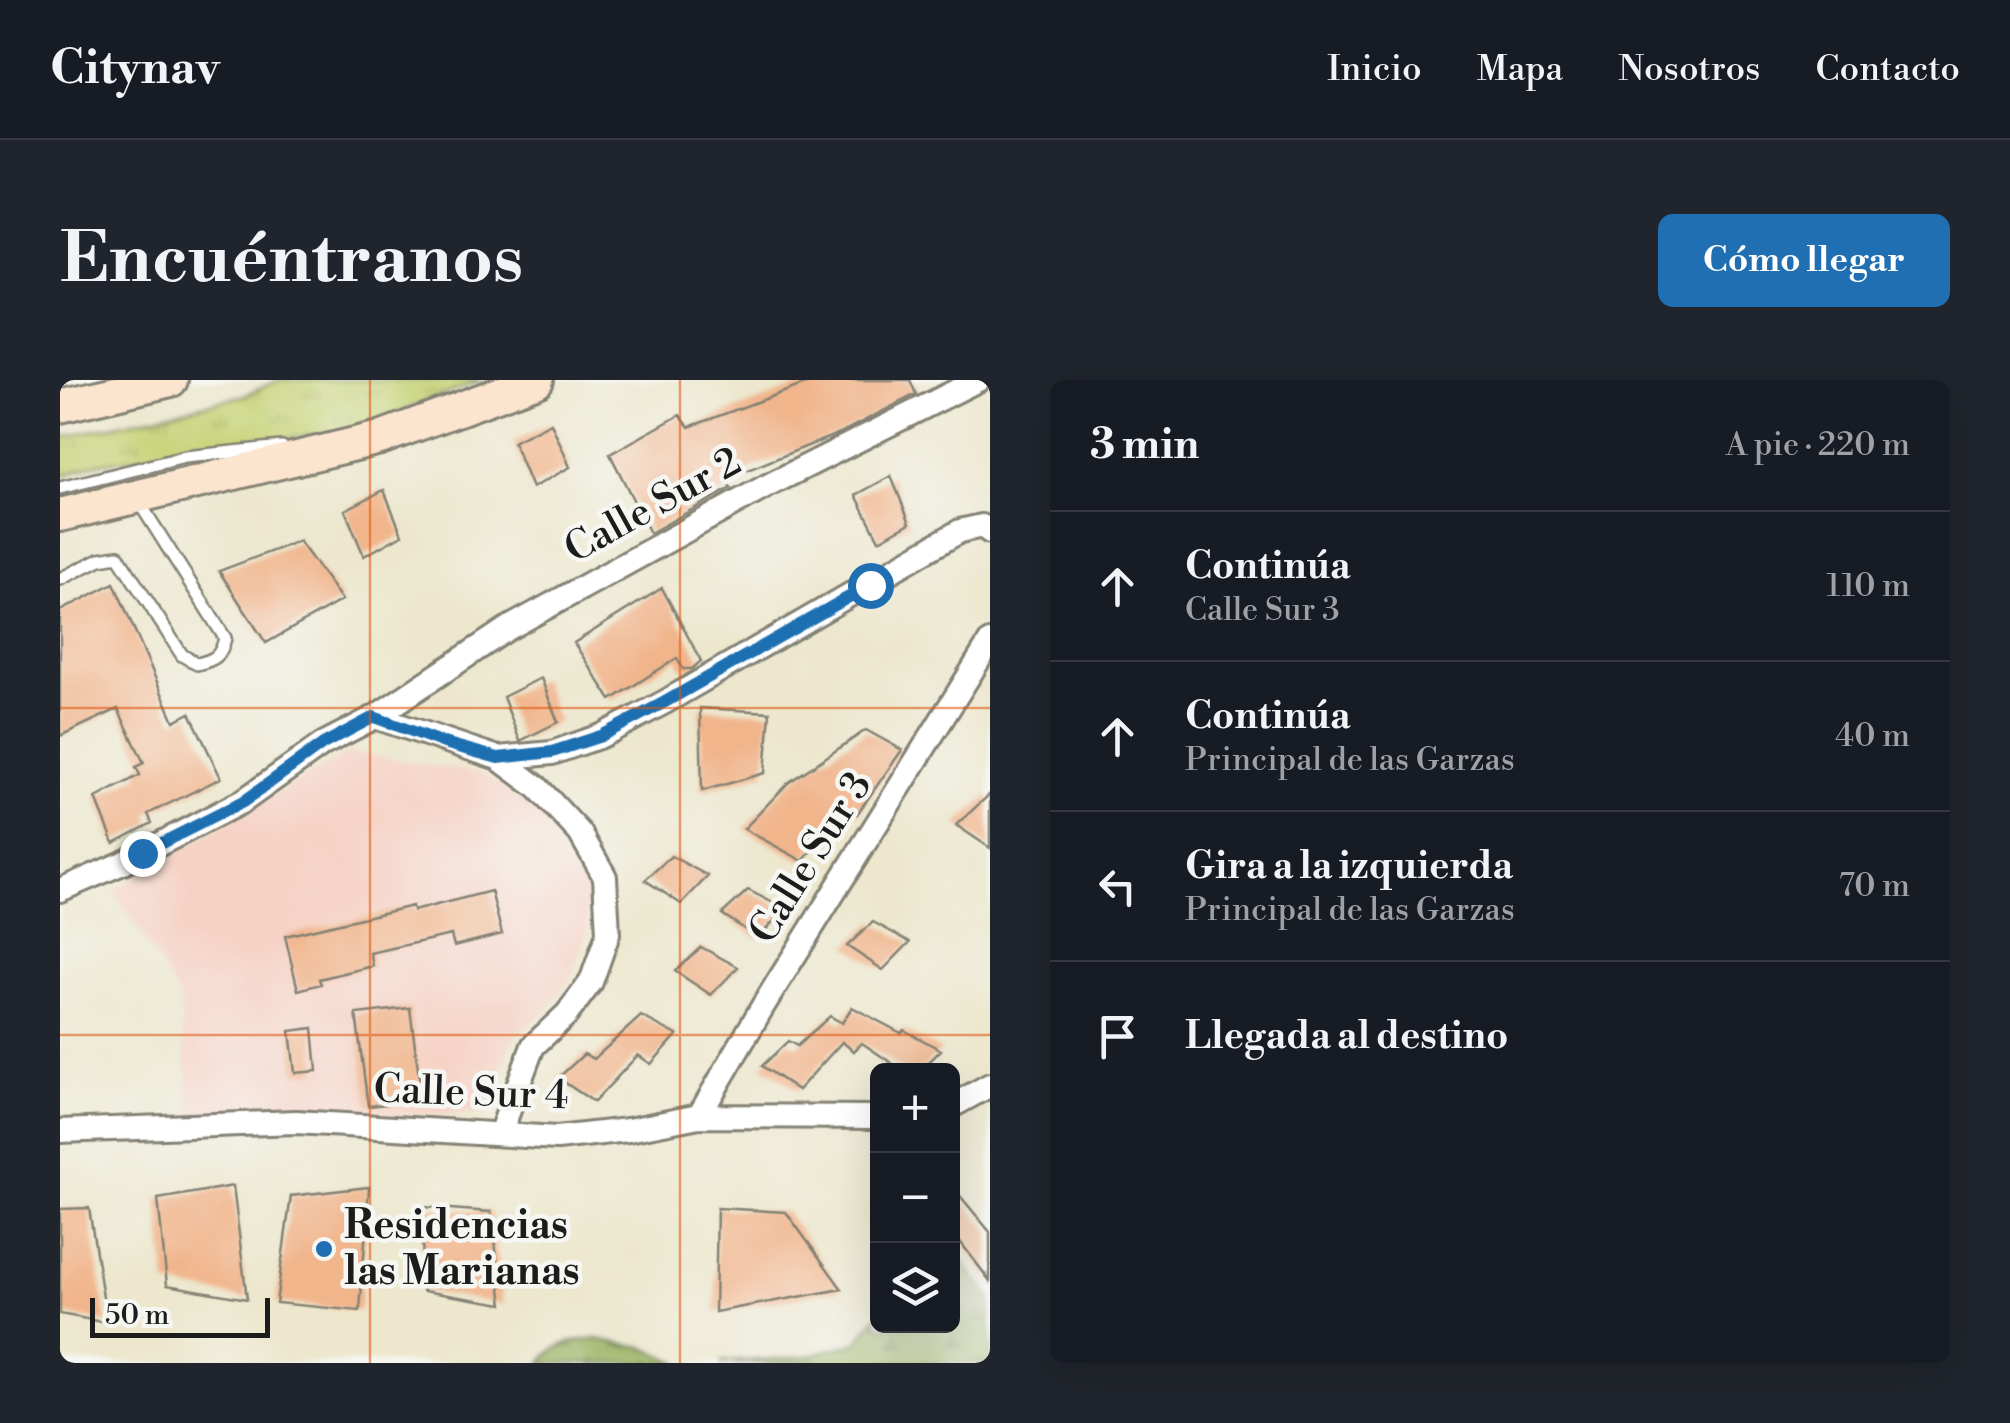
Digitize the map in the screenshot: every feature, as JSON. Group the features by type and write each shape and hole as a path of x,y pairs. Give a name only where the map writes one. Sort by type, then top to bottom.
{"main road":[{"path":"60,515 360,443 537,380"},
{"path":"60,406 155,382"}],"street":[{"name":"Calle Sur 2","path":"60,890 243,802 323,744 374,717 507,628 767,486 978,380"},
{"path":"498,758 552,752 601,736 960,531 982,526 990,532"},
{"name":"Calle Sur 3","path":"699,1116 763,1006 990,642"},
{"path":"374,717 498,758 537,787 580,833 605,877 608,934 591,982 534,1046 500,1134"},
{"path":"960,1102 990,1085"},
{"name":"Calle Sur 4","path":"60,1131 296,1122 557,1138 699,1116 870,1117"}],"lane":[{"path":"60,488 185,457 360,443"},
{"path":"60,580 106,557 118,556 182,655 197,664 213,660 222,652 225,638 137,498"}],"shaded area":[{"path":"348,752 483,774 564,827 585,873 588,930 571,977 546,1010 512,1039 484,1113 191,1119 180,998 114,890"}],"green space":[{"path":"279,380 483,380 348,432 214,445 95,464 60,474 60,438 246,395"},
{"path":"960,1258 990,1299 990,1363 720,1363 807,1356 857,1342 870,1325 870,1333 960,1333"},
{"path":"596,1339 643,1347 679,1363 542,1363 559,1347"}],"building":[{"path":"816,380 910,380 916,394 840,433 725,479 731,488 650,533 610,454 680,415 689,427"},
{"path":"551,423 570,467 532,488 513,442"},
{"path":"891,476 910,523 879,540 856,495"},
{"path":"384,490 402,535 364,556 345,510"},
{"path":"299,541 342,600 266,643 219,571"},
{"path":"114,583 174,721 190,713 221,778 148,814 152,823 114,843 96,798 140,775 136,767 144,763 118,709 60,736 60,611"},
{"path":"662,588 701,661 692,669 683,669 677,658 611,700 574,643"},
{"path":"541,678 558,722 520,741 503,697"},
{"path":"700,708 770,712 765,773 702,791"},
{"path":"866,730 902,750 857,814 848,809 803,861 744,829 788,783"},
{"path":"990,794 990,848 956,825"},
{"path":"671,856 708,876 681,904 645,880"},
{"path":"748,890 785,909 758,938 722,914"},
{"path":"491,891 502,934 454,946 451,935 370,953 373,966 319,979 321,984 298,990 285,936"},
{"path":"873,922 910,942 883,970 847,946"},
{"path":"701,947 738,967 711,995 675,971"},
{"path":"852,1007 941,1050 928,1063 892,1063 862,1043 854,1051 842,1042 798,1090 762,1066 788,1041 797,1046 830,1016 842,1023"},
{"path":"410,1008 422,1100 368,1106 356,1014"},
{"path":"641,1016 677,1035 651,1064 638,1055 594,1102 558,1078 584,1054 594,1059"},
{"path":"313,1028 317,1071 295,1073 290,1031"},
{"path":"233,1186 247,1299 167,1285 158,1199"},
{"name":"Residencias las Marianas","path":"369,1187 360,1311 276,1303 291,1196"},
{"path":"960,1196 990,1232 990,1281 960,1242"},
{"path":"422,1207 491,1212 503,1304 423,1291"},
{"path":"89,1208 107,1323 60,1314 60,1209"},
{"path":"717,1208 786,1212 842,1289 715,1312"}],"place":[{"name":"Residencias las Marianas","path":"324,1249"}],"route":[{"path":"142,853 243,802 323,744 374,717 498,758 552,752 601,736 870,585"}]}
